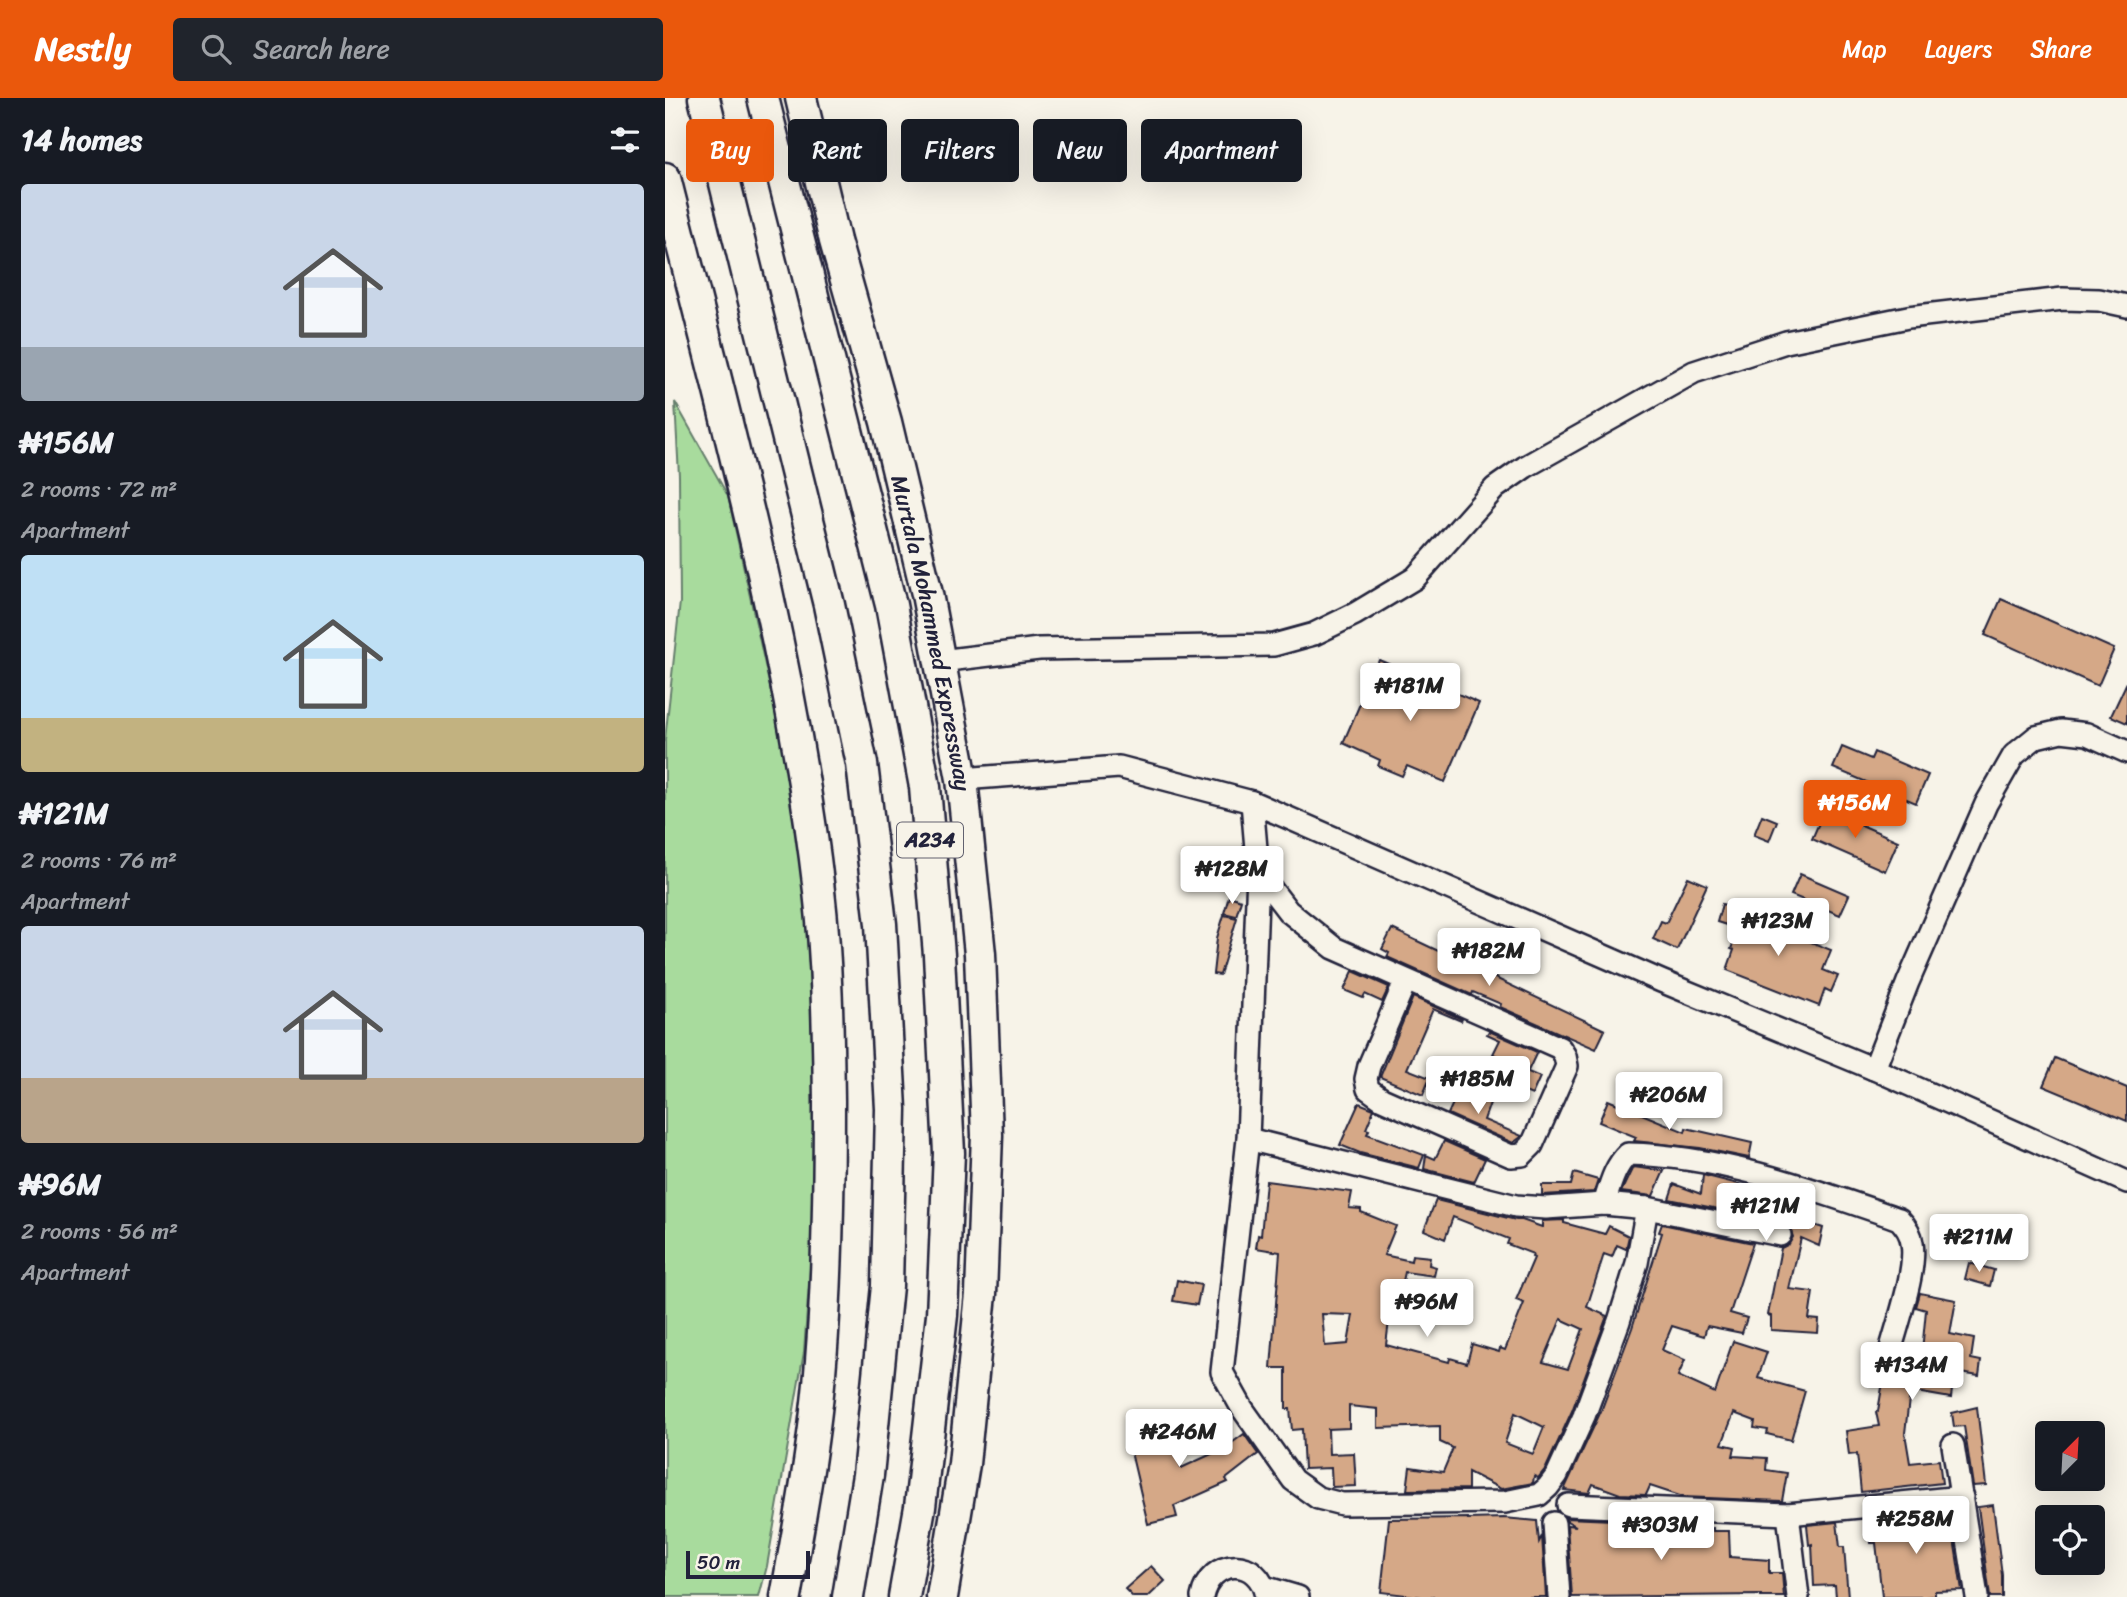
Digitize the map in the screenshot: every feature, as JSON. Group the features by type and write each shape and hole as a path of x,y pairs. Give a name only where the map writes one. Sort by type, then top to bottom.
{"highway":[{"name":"A234","path":"704,98 829,605 862,764 881,924 891,1109 887,1286 868,1475 848,1597"},
{"name":"Murtala Mohammed Expressway","path":"763,98 891,606 925,787 939,955 949,1153 942,1315 920,1507 904,1597"},
{"path":"794,98 803,119"},
{"name":"Murtala Mohammed Expressway","path":"801,98 806,119"},
{"path":"665,178 770,598 800,756 819,894 828,1049 829,1197 821,1363 799,1528 786,1597"},
{"name":"Murtala Mohammed Expressway","path":"821,182 886,422 927,594 962,779 980,954 987,1135 980,1307 964,1464 942,1597"}],"street":[{"path":"940,661 1039,649 1274,645 1314,634 1355,614 1415,578 1495,488 1525,467 1694,372 1786,342 1907,317 2063,299 2099,300 2127,306"},
{"path":"1874,1069 1908,982 1986,804 2014,755 2036,737 2061,731 2087,734 2127,752"},
{"path":"962,779 1119,767 1252,802 1661,981 1874,1069 2127,1182"},
{"path":"1252,802 1258,872 1248,1139 1222,1372 1242,1408 1293,1480 1318,1498 1342,1504 1505,1502 1539,1495 1557,1475 1584,1416 1619,1321 1637,1262 1647,1208"},
{"path":"1258,872 1288,911 1334,948 1560,1048 1567,1066 1532,1144 1522,1155 1511,1156 1382,1098 1368,1089 1366,1079 1369,1066 1406,980"},
{"path":"1248,1139 1516,1206 1546,1208 1604,1204 1647,1208 1780,1235"},
{"path":"1604,1204 1621,1161 1629,1154 1653,1154 1799,1184 1899,1219 1905,1225 1912,1243 1912,1253 1891,1352"},
{"path":"1953,1445 1977,1597"},
{"path":"1568,1505 1788,1514 1962,1497"},
{"path":"1788,1514 1798,1597"},
{"path":"1554,1523 1559,1597"},
{"path":"1202,1597 1206,1582 1216,1572 1229,1567 1244,1568 1256,1575 1265,1592 1298,1597"}],"green space":[{"path":"675,402 728,496 780,733 805,895 819,1147 804,1352 767,1566 759,1597 665,1597 665,740 680,602 679,476"}],"building":[{"path":"2001,599 2114,649 2098,686 1985,635"},
{"path":"1379,660 1479,703 1445,782 1407,766 1402,776 1378,766 1380,760 1343,743"},
{"path":"2127,682 2127,723 2111,716"},
{"path":"1842,747 1871,759 1874,752 1928,775 1916,803 1833,768"},
{"path":"1825,809 1898,841 1885,871 1812,839"},
{"path":"1762,815 1777,821 1769,841 1754,835"},
{"path":"1800,874 1849,895 1840,915 1791,895"},
{"path":"1688,877 1707,885 1677,950 1653,939 1661,921 1666,923"},
{"path":"1229,896 1241,900 1236,916 1224,913"},
{"path":"1722,904 1831,950 1823,970 1838,976 1831,992 1825,989 1819,1006 1727,970 1739,929 1717,922"},
{"path":"1224,915 1237,918 1220,975 1213,974 1217,938"},
{"path":"1392,929 1605,1030 1596,1049 1500,1007 1501,1004 1473,992 1472,995 1387,957 1389,953 1382,949"},
{"path":"1353,971 1389,987 1382,1002 1365,994 1363,998 1344,990"},
{"path":"1413,997 1462,1019 1461,1021 1433,1009 1407,1069 1430,1078 1423,1095 1380,1077"},
{"path":"1489,1031 1537,1052 1528,1071 1493,1054 1500,1040 1487,1034"},
{"path":"2055,1058 2127,1088 2127,1121 2043,1086"},
{"path":"1521,1069 1540,1077 1532,1095 1513,1087"},
{"path":"1459,1090 1490,1103 1484,1120 1522,1136 1513,1143 1448,1114"},
{"path":"1608,1100 1685,1132 1686,1128 1752,1143 1749,1158 1700,1148 1634,1141 1636,1137 1599,1122"},
{"path":"1359,1103 1374,1109 1366,1129 1369,1130 1367,1134 1424,1155 1419,1168 1340,1145"},
{"path":"1444,1141 1485,1159 1474,1182 1424,1169 1426,1155 1435,1159"},
{"path":"1633,1167 1664,1171 1653,1196 1621,1192"},
{"path":"1574,1173 1598,1180 1594,1192 1542,1195 1542,1185 1571,1185"},
{"path":"1703,1175 1797,1199 1793,1218 1823,1228 1819,1246 1801,1238 1789,1289 1813,1292 1809,1319 1819,1320 1818,1333 1771,1330 1771,1316 1768,1315 1781,1248 1789,1244 1793,1237 1789,1226 1783,1222 1669,1199 1674,1184 1701,1194"},
{"path":"1266,1181 1352,1192 1349,1208 1361,1209 1361,1212 1396,1226 1384,1255 1411,1261 1412,1255 1430,1257 1429,1265 1436,1267 1434,1276 1405,1272 1399,1299 1409,1301 1405,1316 1390,1313 1386,1345 1449,1362 1450,1358 1467,1363 1472,1344 1499,1352 1500,1348 1505,1350 1524,1303 1516,1300 1534,1258 1533,1254 1507,1244 1509,1239 1453,1217 1445,1239 1424,1230 1436,1200 1542,1227 1542,1221 1564,1220 1564,1223 1605,1234 1609,1226 1629,1236 1626,1249 1617,1245 1612,1257 1604,1254 1587,1307 1607,1316 1572,1411 1546,1468 1538,1478 1534,1476 1533,1483 1501,1489 1468,1472 1468,1489 1407,1490 1410,1467 1443,1472 1453,1448 1440,1442 1440,1426 1378,1428 1378,1409 1349,1406 1349,1428 1328,1429 1329,1454 1354,1453 1356,1486 1332,1487 1331,1468 1304,1469 1302,1429 1292,1430 1290,1409 1286,1409 1286,1368 1271,1368 1280,1252 1256,1248 1258,1235 1261,1236","holes":["1322,1314 1353,1315 1348,1344 1325,1346","1561,1319 1583,1329 1568,1369 1543,1362","1515,1413 1544,1427 1533,1454 1505,1443"]},
{"path":"1662,1224 1753,1243 1730,1313 1747,1318 1742,1333 1707,1326 1704,1336 1672,1326 1662,1350 1685,1360 1678,1376 1715,1393 1733,1341 1767,1352 1758,1378 1805,1391 1791,1440 1767,1434 1768,1430 1754,1428 1755,1421 1734,1413 1722,1444 1735,1447 1733,1456 1767,1458 1766,1470 1787,1473 1782,1501 1683,1497 1650,1486 1646,1495 1620,1494 1593,1484 1589,1493 1564,1490 1601,1411 1632,1328 1662,1233 1659,1232"},
{"path":"1969,1263 1994,1270 1990,1286 1965,1279"},
{"path":"1177,1280 1201,1285 1197,1305 1173,1301"},
{"path":"1920,1293 1956,1300 1950,1334 1974,1339 1971,1359 1981,1361 1979,1376 1954,1372 1951,1398 1910,1391 1905,1433 1910,1463 1939,1460 1942,1483 1861,1492 1857,1454 1849,1455 1846,1431 1879,1426 1876,1412 1885,1370 1894,1372 1895,1364 1900,1361 1904,1349 1922,1351 1926,1310 1916,1307"},
{"path":"1977,1407 1986,1485 1973,1486 1964,1426 1954,1427 1952,1413"},
{"path":"1166,1417 1181,1468 1225,1448 1244,1434 1258,1454 1226,1479 1228,1482 1174,1506 1177,1517 1148,1524 1131,1452 1135,1451 1135,1420"},
{"path":"1993,1505 2002,1575 2002,1597 1990,1597 1978,1507"},
{"path":"1950,1513 1962,1590 1935,1591 1935,1596 1925,1597 1882,1597 1876,1543 1871,1543 1870,1519 1923,1515 1923,1520"},
{"path":"1566,1518 1660,1524 1688,1523 1688,1529 1713,1528 1713,1531 1729,1531 1730,1557 1769,1560 1769,1573 1782,1573 1784,1597 1572,1597 1567,1525 1576,1526"},
{"path":"1389,1519 1537,1521 1539,1542 1542,1536 1546,1597 1422,1597 1381,1592"},
{"path":"1837,1522 1840,1547 1844,1547 1848,1597 1836,1597 1835,1585 1814,1586 1812,1544 1809,1545 1807,1525"},
{"path":"1151,1566 1165,1581 1148,1597 1133,1597 1125,1589"}]}
